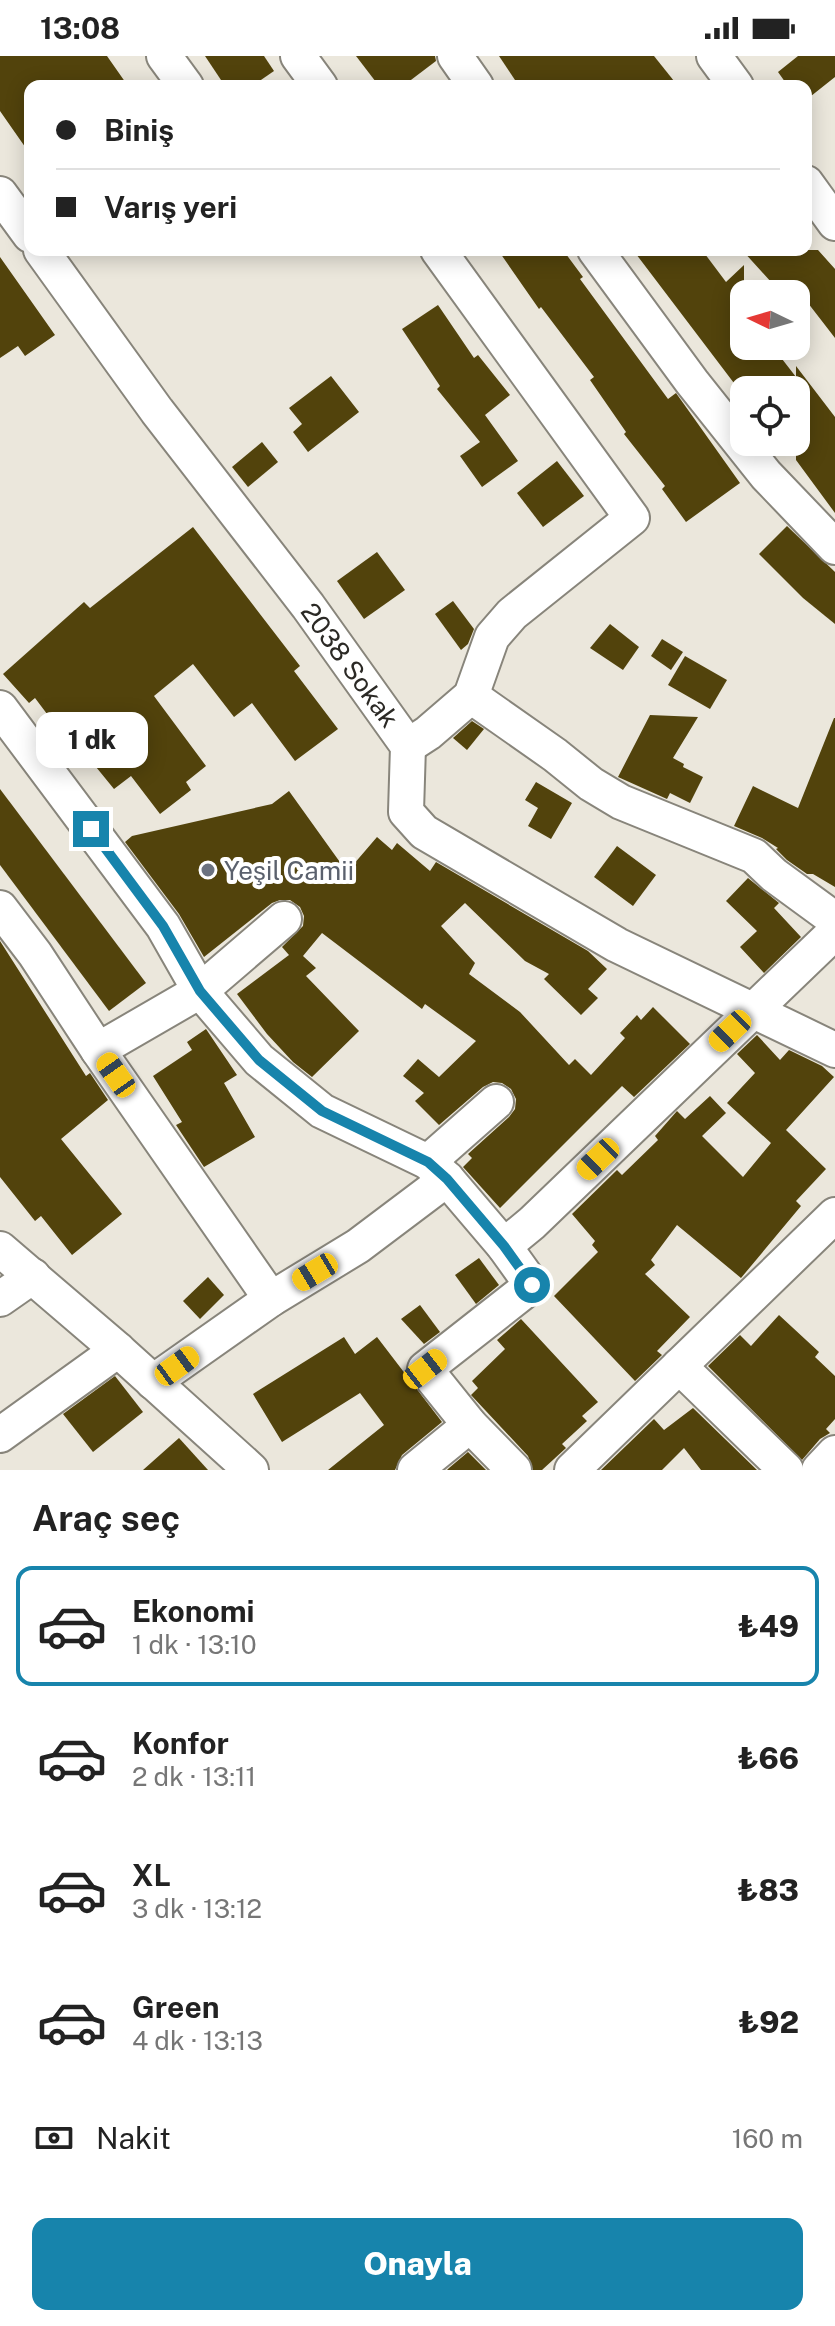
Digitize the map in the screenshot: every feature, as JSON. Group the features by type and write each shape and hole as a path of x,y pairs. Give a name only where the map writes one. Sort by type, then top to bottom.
{"street":[{"path":"164,56 182,80"},
{"path":"298,56 316,80"},
{"path":"455,56 472,80"},
{"path":"714,56 732,80"},
{"path":"812,191 835,223"},
{"path":"0,194 24,227"},
{"name":"2038 Sokak","path":"45,256 157,411 308,606 408,746 406,812 424,832 617,945 835,1050"},
{"path":"408,746 471,696 492,637 512,614 632,518 442,256"},
{"path":"599,256 692,382 766,475 835,547"},
{"path":"471,696 591,784 621,802 754,856 835,923"},
{"path":"0,708 163,926 200,991 259,1060 322,1111 438,1171 504,1246 532,1285 425,1369 470,1425 514,1470"},
{"path":"0,908 35,954 271,1299"},
{"path":"98,1050 200,991 284,919"},
{"path":"504,1246 532,1223 835,932"},
{"path":"153,1382 271,1299 358,1246 438,1171 496,1102"},
{"path":"572,1470 835,1215"},
{"path":"0,1249 251,1470"},
{"path":"0,1299 33,1276"},
{"path":"0,1435 118,1350"},
{"path":"679,1366 786,1470"},
{"path":"415,1470 470,1425"},
{"path":"819,1470 835,1453"}],"building":[{"path":"0,56 107,56 124,80 24,80 24,145 0,111"},
{"path":"205,56 264,56 274,71 261,80 221,80"},
{"path":"356,56 435,56 436,61 411,80 374,80"},
{"path":"499,56 654,56 673,80 515,80"},
{"path":"798,56 835,56 835,77 812,95 812,80 784,80 778,72"},
{"path":"812,250 818,250 835,269 835,338 810,306 810,280 769,280 747,256 812,256"},
{"path":"502,256 567,256 583,277 580,279 668,399 676,393 740,483 686,522 662,489 665,486 624,434 626,432 590,380 594,377 541,307 539,309"},
{"path":"638,256 706,256 726,282 744,265 744,280 730,280 730,360 783,360 795,376 730,378"},
{"path":"0,257 55,335 25,356 18,346 0,358"},
{"path":"438,305 474,358 478,355 510,395 485,415 518,461 482,487 460,456 480,442 437,389 440,386 402,329"},
{"path":"331,376 359,412 308,452 293,432 302,424 289,408"},
{"path":"810,384 835,417 835,513 796,456 810,456"},
{"path":"262,442 278,462 248,487 232,467"},
{"path":"557,461 584,496 543,527 517,493"},
{"path":"787,526 835,572 835,624 803,598 759,554"},
{"path":"193,527 300,666 294,671 338,729 295,761 252,703 234,717 193,664 154,696 206,766 186,782 191,790 160,814 131,776 114,789 83,751 78,755 35,698 29,703 3,674 84,602 90,608"},
{"path":"377,552 405,590 364,619 337,581"},
{"path":"453,601 474,629 468,644 461,650 435,614"},
{"path":"610,624 639,647 623,670 590,648"},
{"path":"662,639 683,652 671,670 651,656"},
{"path":"685,656 727,680 710,709 668,685"},
{"path":"650,715 698,717 673,758 703,777 690,803 670,793 667,799 618,777"},
{"path":"834,718 835,887 813,874 807,874 762,838 734,826 753,786 798,808"},
{"path":"472,721 484,729 467,750 453,738"},
{"path":"536,782 572,803 551,839 528,826 538,808 525,800"},
{"path":"0,789 146,983 109,1011 0,865"},
{"path":"289,791 347,872 377,837 392,850 397,843 430,871 436,862 588,951 607,969 588,989 598,998 581,1015 544,979 549,974 525,961 465,903 441,926 475,963 469,974 520,1012 569,1065 575,1059 591,1075 625,1038 620,1033 637,1015 641,1020 653,1007 690,1044 634,1097 622,1086 500,1208 463,1167 472,1158 468,1154 515,1109 516,1099 511,1089 493,1082 483,1087 439,1125 415,1101 424,1093 403,1076 418,1059 439,1077 476,1041 425,1004 422,1009 322,933 303,956 316,968 306,976 359,1031 312,1077 267,1034 237,994 289,955 282,947 303,926 304,916 300,907 290,900 272,903 204,957 179,914 125,842 132,836 272,804"},
{"path":"617,846 656,875 633,906 594,877"},
{"path":"748,878 779,903 774,908 801,937 764,973 740,947 757,931 726,901"},
{"path":"0,941 86,1076 90,1073 108,1100 61,1139 122,1214 72,1255 41,1216 35,1221 0,1177"},
{"path":"206,1029 237,1075 224,1083 255,1137 204,1167 176,1125 182,1122 153,1076 192,1050 187,1042"},
{"path":"757,1035 780,1060 789,1050 822,1066 834,1077 786,1130 826,1169 796,1201 801,1206 741,1278 677,1225 651,1260 655,1265 645,1274 690,1317 657,1351 662,1355 635,1381 554,1296 598,1252 592,1245 595,1241 572,1214 617,1170 622,1175 658,1140 655,1136 677,1111 685,1119 710,1096 726,1113 702,1136 743,1177 771,1143 727,1103 755,1073 737,1054"},
{"path":"479,1258 499,1285 476,1304 455,1275"},
{"path":"208,1277 224,1295 200,1319 183,1301"},
{"path":"420,1305 440,1332 424,1344 401,1319"},
{"path":"779,1315 819,1352 815,1357 835,1376 835,1419 826,1429 830,1433 820,1439 802,1460 708,1366 740,1335 751,1346"},
{"path":"521,1319 598,1402 582,1416 587,1421 562,1444 566,1448 542,1470 533,1470 528,1456 471,1395 478,1388 472,1381 505,1349 497,1340"},
{"path":"344,1337 355,1354 377,1337 442,1422 402,1455 395,1470 328,1470 384,1425 360,1393 282,1442 253,1394"},
{"path":"115,1376 143,1412 93,1452 63,1414"},
{"path":"693,1408 757,1470 701,1470 684,1448 662,1470 601,1470 654,1419 664,1430"},
{"path":"179,1438 208,1470 143,1470"},
{"path":"468,1452 486,1470 447,1470 449,1468"}],"place":[{"name":"Yeşil Camii","path":"208,870"}],"route":[{"path":"91,829 163,926 200,991 259,1060 322,1111 428,1162 447,1179 504,1246 532,1285"}]}
